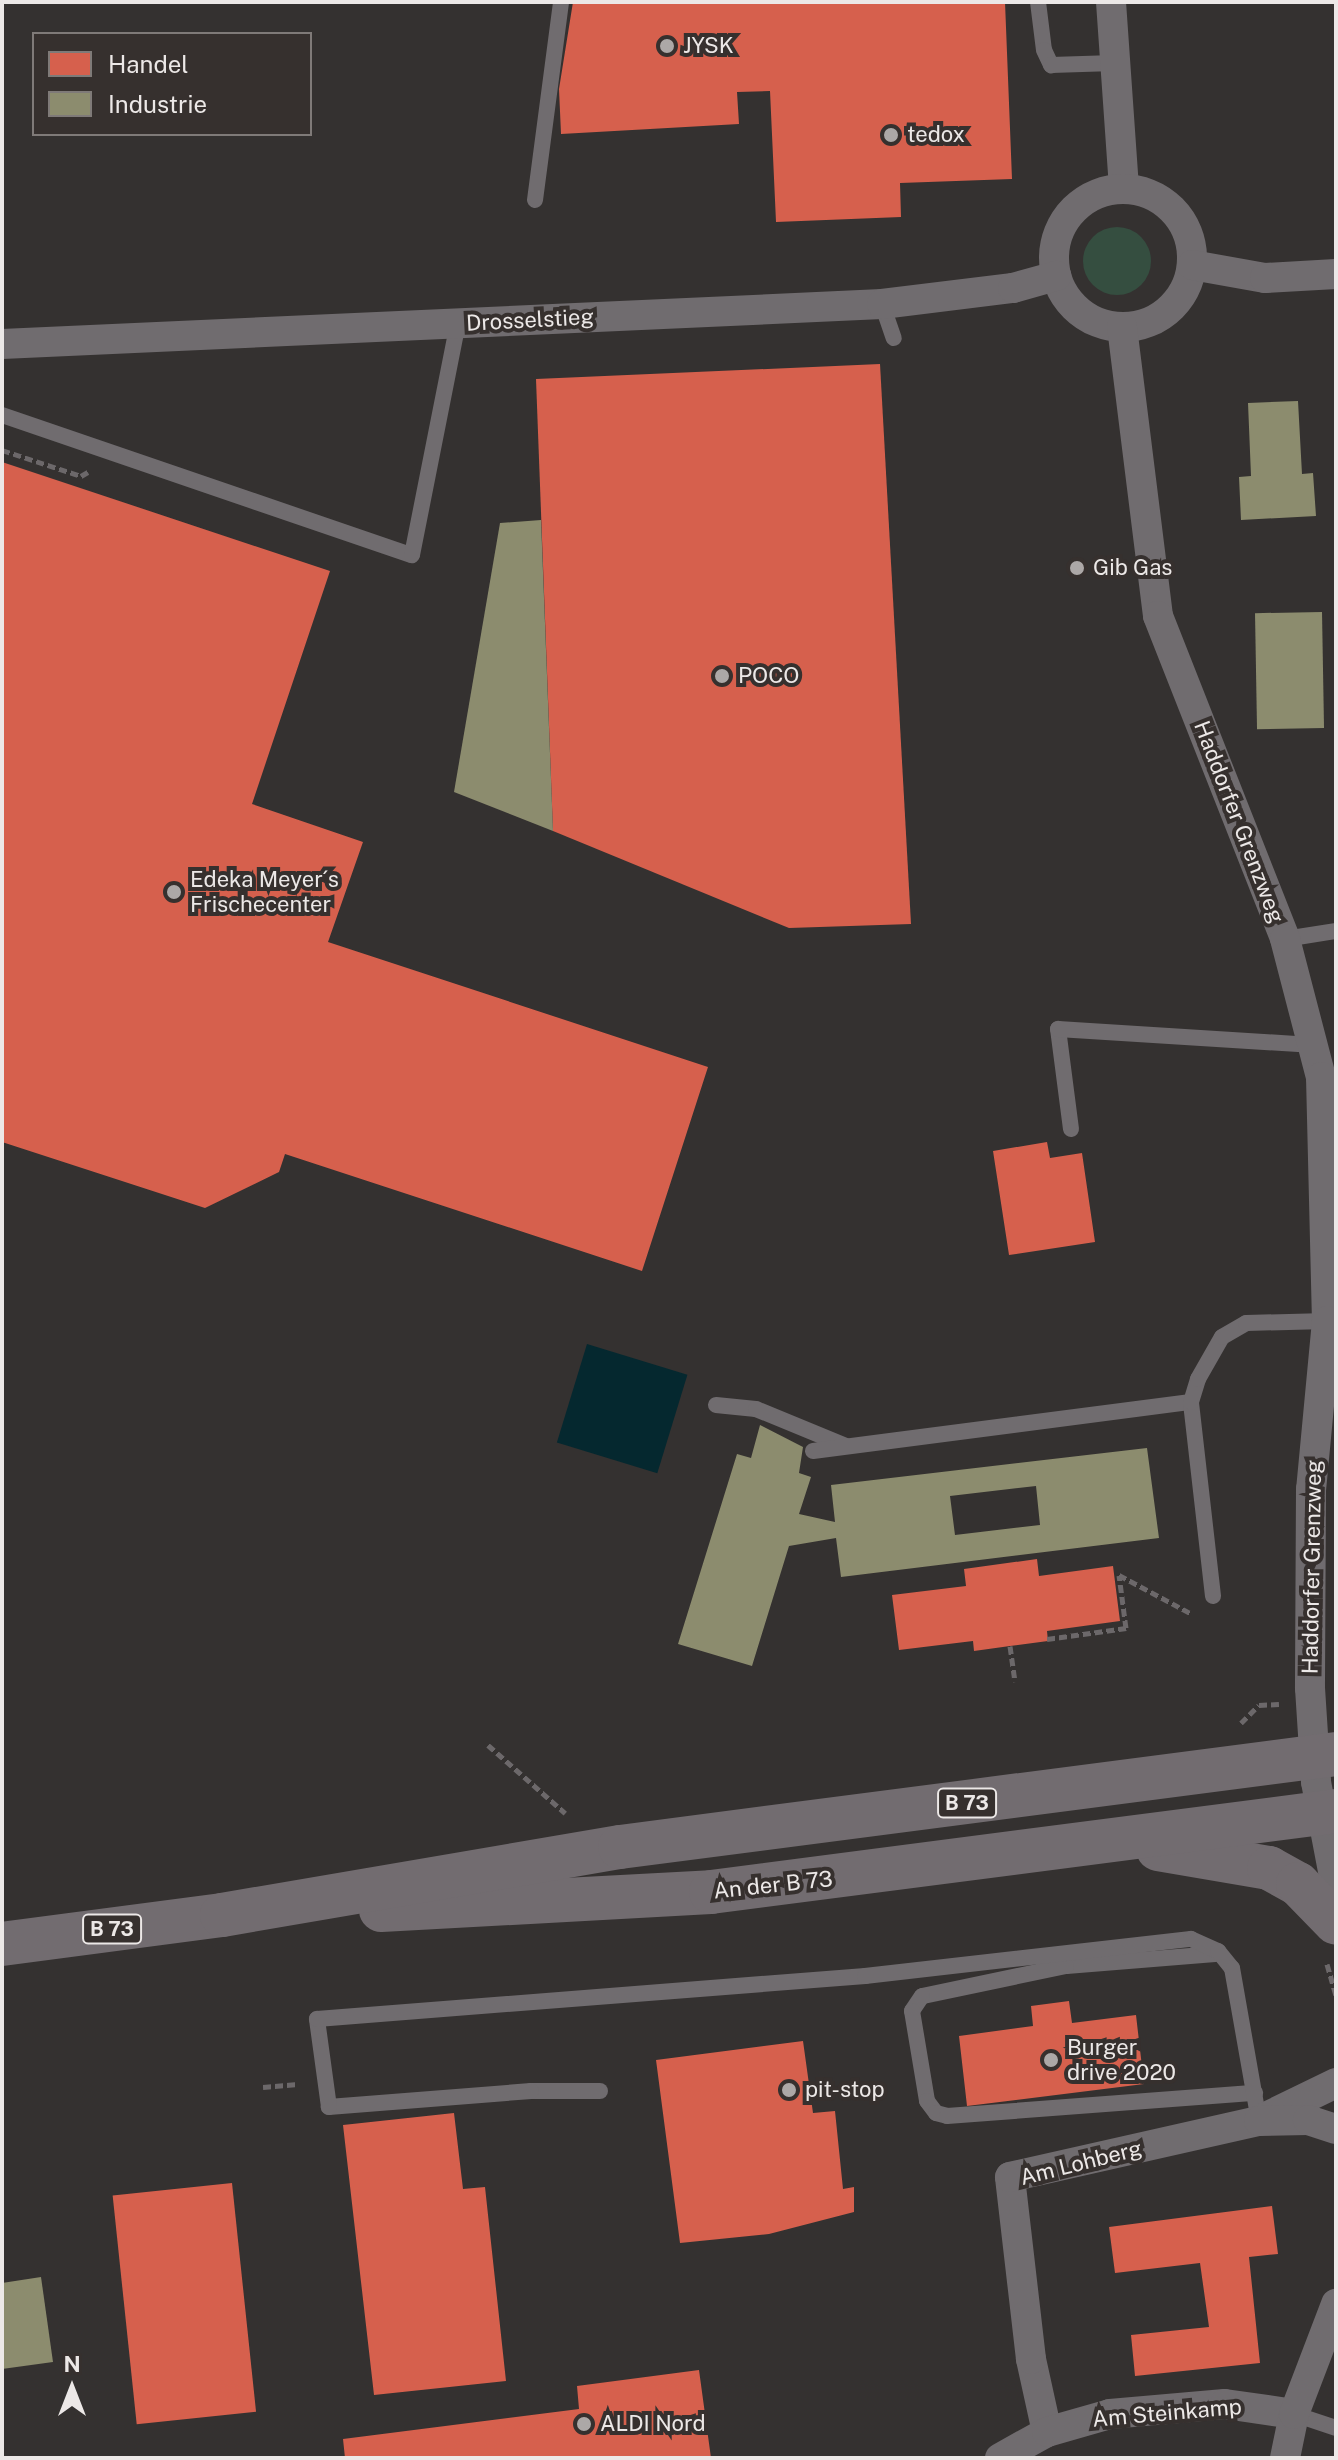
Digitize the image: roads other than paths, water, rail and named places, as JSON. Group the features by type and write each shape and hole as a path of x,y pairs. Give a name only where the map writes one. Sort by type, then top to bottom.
{"main road":[{"name":"An der B 73","path":"2,1944 222,1915 620,1847 1325,1756"},
{"name":"An der B 73","path":"222,1915 618,1900 1108,1842 1328,1812"},
{"path":"1108,1842 1269,1868 1298,1884 1336,1923"}],"street":[{"path":"1111,2 1124,188"},
{"path":"1124,188 1157,198 1182,221 1192,265 1187,285 1169,309 1142,325 1122,327 1080,313 1056,276 1055,245 1068,215 1083,200 1124,188"},
{"path":"1192,265 1265,278 1336,274"},
{"name":"Drosselstieg","path":"2,344 882,304 1013,288 1056,276"},
{"name":"Haddorfer Grenzweg","path":"1122,327 1158,616 1285,939 1315,1045 1325,1128 1327,1321 1311,1489 1328,1812"},
{"name":"Haddorfer Grenzweg","path":"1327,1321 1336,1367"},
{"path":"1328,1812 1336,1887"},
{"name":"Am Lohberg","path":"1047,2432 1031,2359 1010,2177 1336,2083"},
{"name":"Am Lohberg","path":"1257,2107 1336,2129"},
{"path":"1285,2458 1294,2414 1336,2304"},
{"name":"Am Steinkamp","path":"1000,2458 1047,2432 1110,2414 1194,2406 1246,2405 1294,2414"}],"lane":[{"path":"535,200 561,2"},
{"path":"1038,2 1044,50 1051,65 1114,63"},
{"path":"882,304 894,338"},
{"path":"2,415 412,555 458,323"},
{"path":"1285,939 1336,931"},
{"path":"1071,1129 1058,1029 1315,1045"},
{"path":"1213,1596 1191,1402 1198,1379 1222,1337 1246,1323 1327,1321"},
{"path":"813,1451 1191,1402"},
{"path":"716,1405 756,1409 847,1447"},
{"path":"600,2091 531,2091 329,2107 317,2019 865,1976 1173,1938 1203,1941 1224,1957 1232,1968 1257,2107 947,2116 936,2113 927,2101 912,2011 922,1996 1094,1963 1203,1951 1224,1957"},
{"path":"1294,2414 1336,2428"}],"water":[{"path":"587,1344 687,1375 657,1473 557,1442"}],"place":[{"name":"JYSK","path":"667,46"},
{"name":"tedox","path":"891,135"},
{"name":"Gib Gas","path":"1077,568"},
{"name":"POCO","path":"722,676"},
{"name":"Edeka Meyer´s Frischecenter","path":"174,892"},
{"name":"Burger drive 2020","path":"1051,2060"},
{"name":"pit-stop","path":"789,2090"},
{"name":"ALDI Nord","path":"584,2424"}]}
